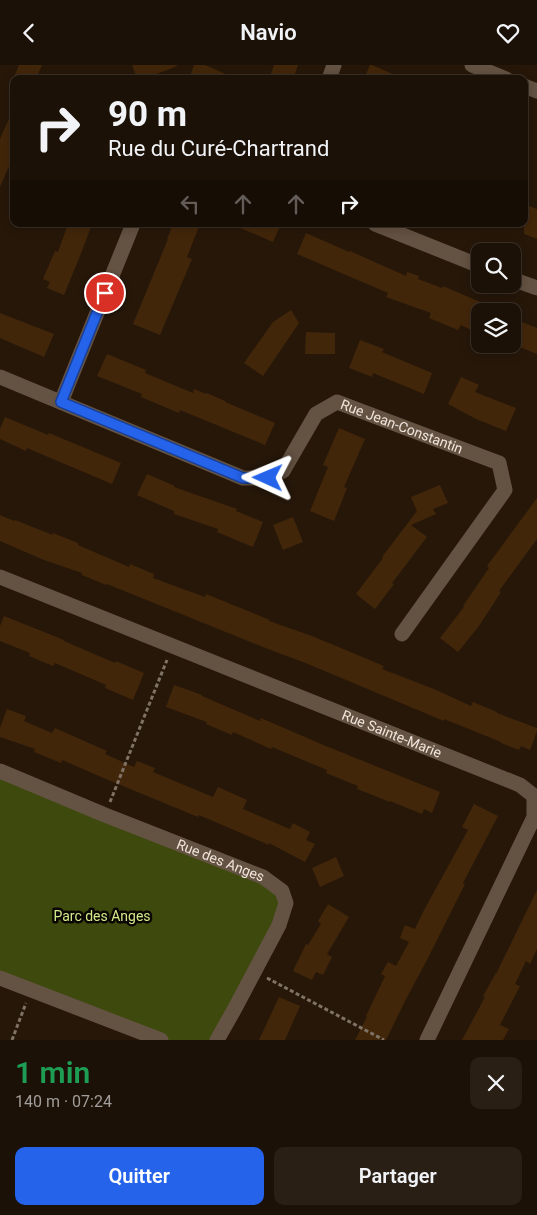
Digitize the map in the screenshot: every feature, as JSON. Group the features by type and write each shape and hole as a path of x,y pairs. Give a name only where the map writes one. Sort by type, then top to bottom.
{"street":[{"path":"472,65 496,75"},
{"path":"0,377 61,402 132,227"},
{"path":"382,227 471,262"},
{"path":"521,283 537,289"},
{"name":"Rue Jean-Constantin","path":"61,402 243,478 268,478 283,471 316,414 337,402 498,463 505,490 402,634"},
{"name":"Rue Sainte-Marie","path":"0,577 520,785 534,796 534,817 427,1040"},
{"name":"Rue des Anges","path":"0,771 105,815 263,877 282,891 286,903 279,925 217,1040"},
{"path":"0,978 161,1040"}],"path":[{"path":"105,815 173,646"},
{"path":"254,971 384,1040"},
{"path":"12,1040 31,991"}],"green space":[{"name":"Parc des Anges","path":"0,771 263,877 286,903 217,1040 161,1040 0,978"}],"building":[{"path":"19,65 42,65 38,75 15,75"},
{"path":"132,65 177,65 154,75 136,75"},
{"path":"194,65 205,65 228,75 190,75"},
{"path":"274,65 298,65 294,75 270,75"},
{"path":"370,65 372,65 395,75 366,75"},
{"path":"10,116 10,164 0,187 0,139"},
{"path":"528,206 537,209 537,239 524,234 524,227 528,227"},
{"path":"67,227 91,227 64,295 47,288 50,282 43,279 55,251 58,252"},
{"path":"172,227 199,227 187,257 192,259 160,335 133,324"},
{"path":"238,227 280,227 273,242"},
{"path":"306,233 406,276 407,272 419,276 418,279 442,288 443,286 483,303 471,303 471,330 461,325 458,330 429,318 431,313 386,297 388,293 297,254"},
{"path":"291,310 299,323 263,376 244,363 273,322"},
{"path":"0,313 54,334 44,357 0,338"},
{"path":"521,322 537,328 537,354 521,348"},
{"path":"306,332 335,333 335,354 305,354"},
{"path":"360,340 384,349 382,352 432,373 424,394 373,373 372,377 349,368"},
{"path":"107,354 146,370 145,373 193,393 194,389 207,393 275,423 265,445 180,410 179,413 141,397 142,394 97,376"},
{"path":"461,377 479,385 475,392 516,408 506,431 476,419 448,404"},
{"path":"5,417 121,463 112,484 27,448 26,451 0,439 0,429"},
{"path":"339,428 365,439 344,487 347,488 334,521 310,511 328,467 323,465"},
{"path":"147,474 174,487 237,509 236,511 263,522 253,547 217,532 218,529 174,514 174,511 137,495"},
{"path":"440,485 448,503 433,509 436,514 411,525 427,537 375,609 356,594 417,511 411,497"},
{"path":"537,498 537,539 499,591 501,592 479,626 458,652 440,638 464,607 489,568 487,566"},
{"path":"0,515 78,543 78,545 129,567 130,564 154,574 153,578 205,597 206,594 269,621 312,636 384,666 382,669 471,706 473,702 537,728 530,750 521,746 519,750 444,719 444,721 303,662 106,585 82,575 82,573 44,560 0,541"},
{"path":"293,517 303,542 283,550 273,525"},
{"path":"4,616 115,663 116,661 144,673 133,700 105,688 106,685 55,663 53,666 29,656 30,653 0,641 0,626"},
{"path":"174,685 202,695 260,721 261,718 440,792 432,813 424,809 422,814 357,789 358,786 326,773 327,770 272,747 271,749 233,732 232,735 206,724 207,722 166,707"},
{"path":"7,709 26,716 24,721 52,733 55,728 107,751 105,754 134,767 137,761 155,768 153,772 213,797 218,787 247,800 243,809 290,829 293,823 310,832 306,840 315,844 305,862 269,843 269,845 199,815 198,817 62,760 61,763 34,752 35,749 0,737 0,728"},
{"path":"474,804 498,816 463,883 465,884 428,958 386,1040 355,1040 385,976 381,974 388,962 396,966 409,942 400,938 405,925 415,929 468,830 462,827"},
{"path":"336,857 344,876 320,887 312,868"},
{"path":"537,890 537,949 530,964 526,961 515,984 520,986 500,1025 509,1029 503,1040 462,1040 485,997 483,996 496,974"},
{"path":"328,904 349,917 327,954 332,957 323,975 316,972 312,980 293,971 306,944 308,945 321,924 318,921"},
{"path":"279,997 300,1006 285,1040 259,1040"}],"route":[{"path":"105,293 61,402 243,478 268,478"}]}
